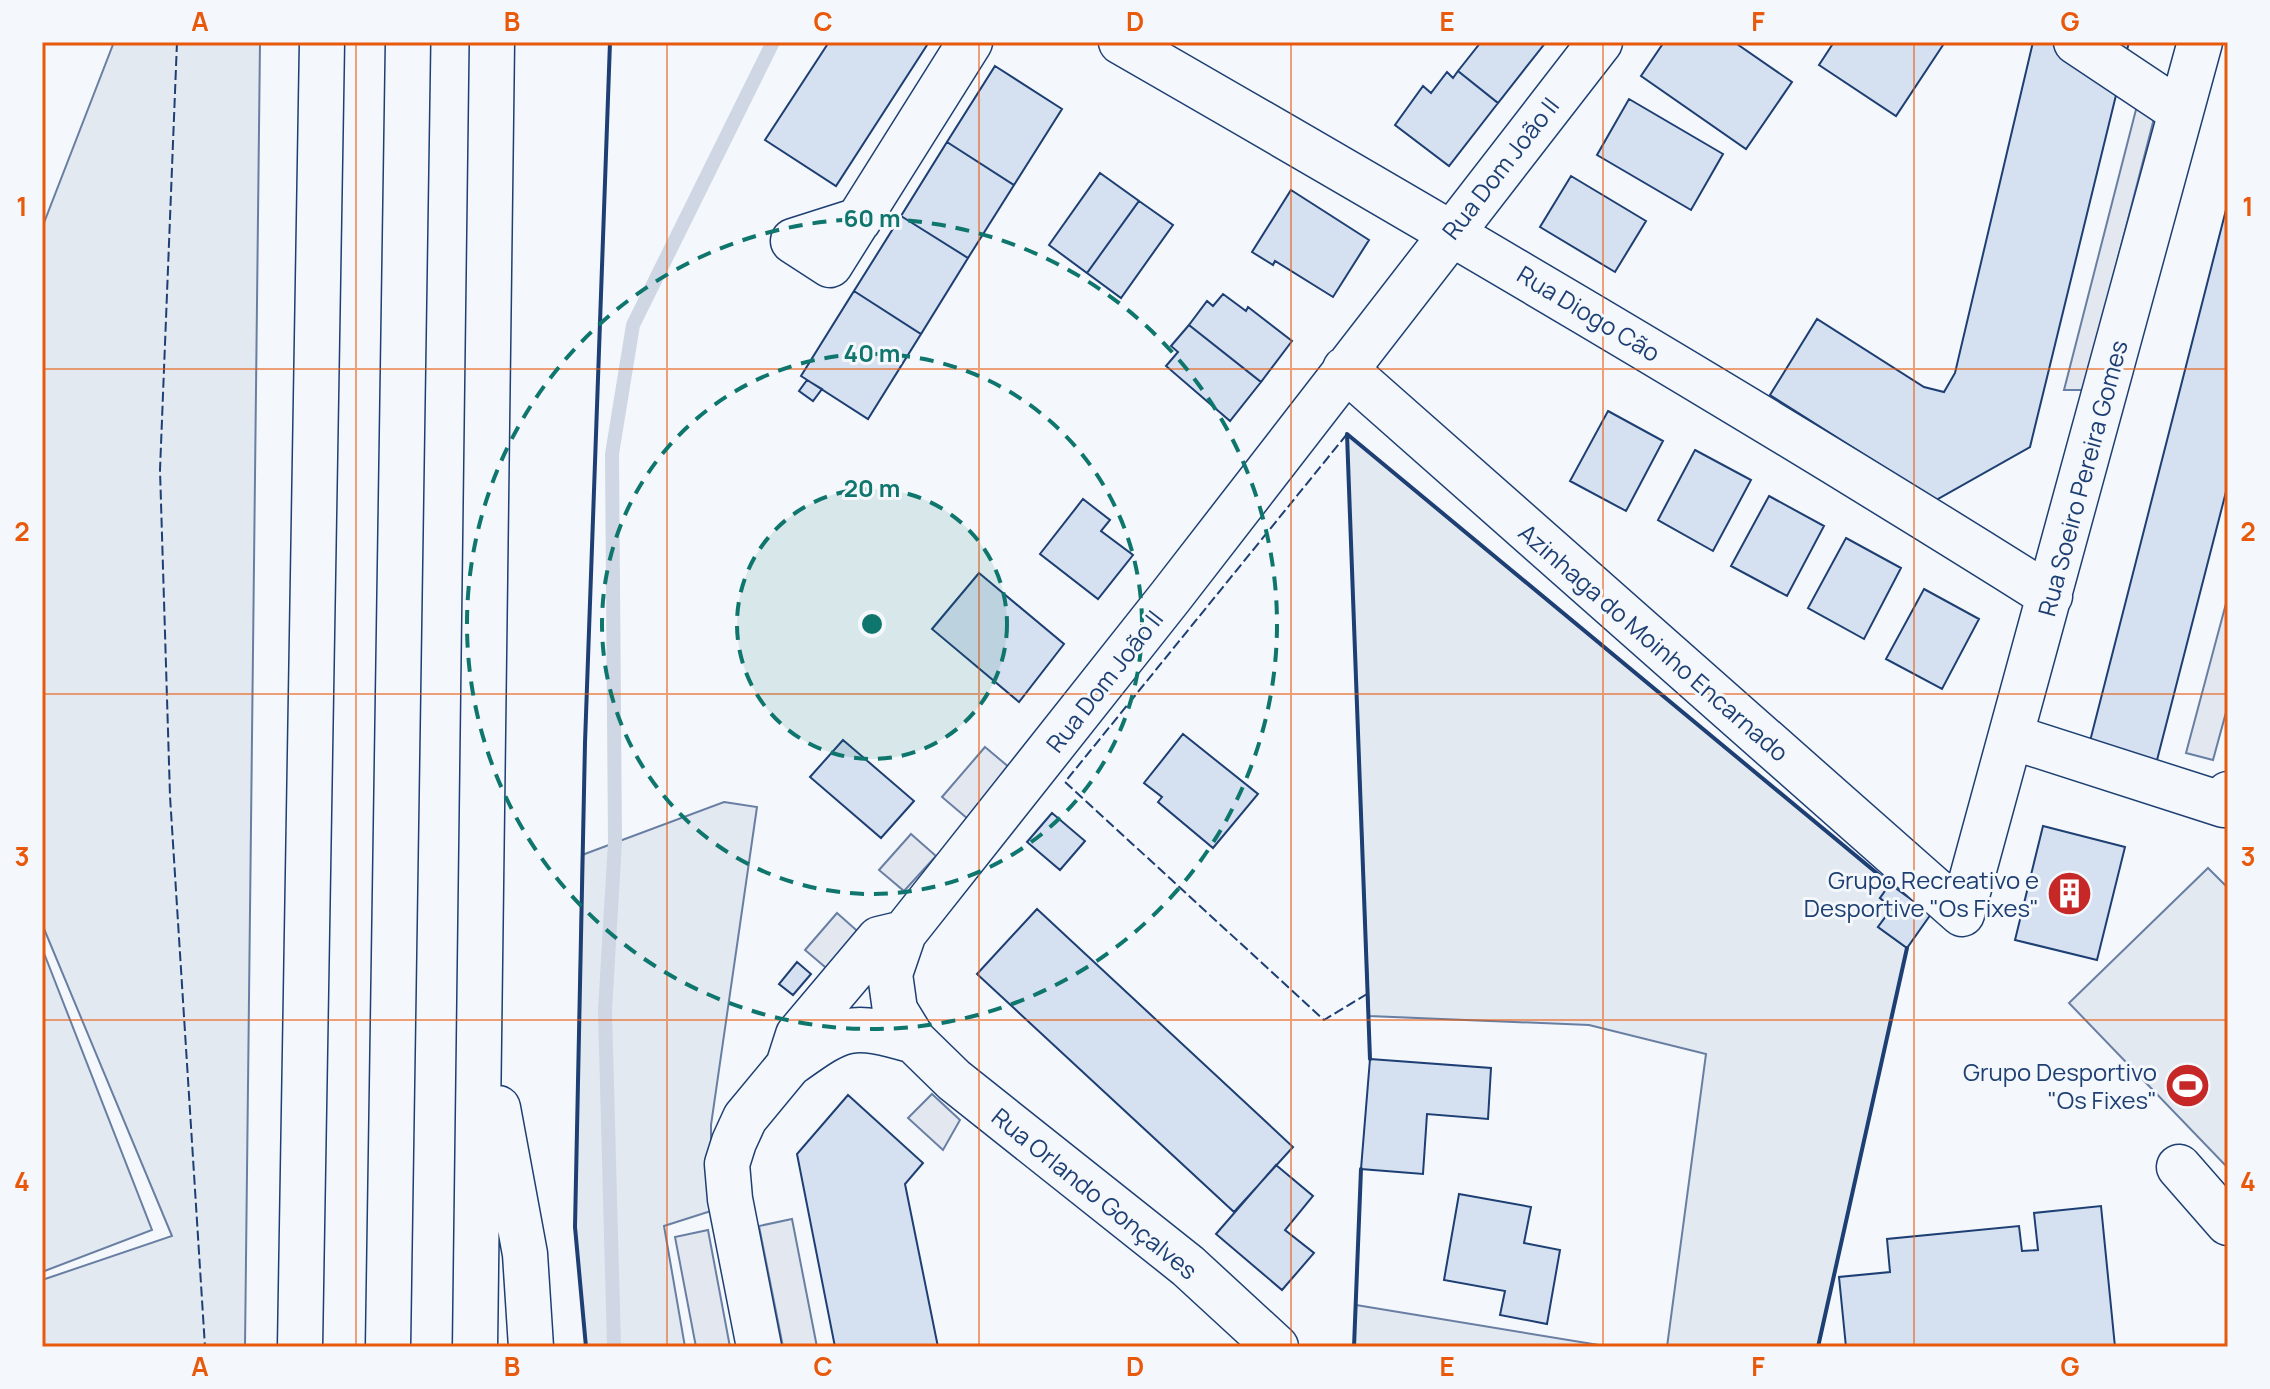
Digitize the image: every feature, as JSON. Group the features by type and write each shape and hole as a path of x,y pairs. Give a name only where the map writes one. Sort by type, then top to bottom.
{"main road":[{"path":"299,1341 322,42"},
{"path":"388,1347 408,42"},
{"path":"475,1347 492,42"},
{"path":"859,220 970,42"},
{"name":"Rua Diogo Cão","path":"1121,42 1451,231 1748,408 2050,596"},
{"name":"Rua Dom João II","path":"759,1347 730,1199 727,1164 745,1118 788,1066 798,1035 879,939 904,933 1171,596 1600,42"},
{"path":"2076,42 2181,112"},
{"name":"Rua Soeiro Pereira Gomes","path":"1962,914 2200,42"},
{"name":"Azinhaga do Moinho Encarnado","path":"1345,369 1962,914"},
{"path":"2012,737 2224,805 2228,794"},
{"name":"Rua Orlando Gonçalves","path":"904,933 890,974 895,1010 914,1041 954,1080 1188,1266 1276,1347"},
{"path":"481,1010 525,1254 531,1347"},
{"name":"Rua Orlando Gonçalves","path":"788,1066 830,1035 868,1027 914,1041"},
{"path":"2179,1167 2228,1223"}],"shaded area":[{"path":"114,42 260,42 245,1347 42,1347 42,1280 172,1236 42,924 42,228"},
{"path":"2140,94 2159,99 2084,390 2064,390"},
{"path":"1347,434 1890,884 1880,898 1892,908 1878,927 1907,948 1818,1347 1667,1347 1706,1054 1589,1025 1369,1016"},
{"path":"2228,596 2228,705 2213,760 2186,753"},
{"path":"985,747 1010,768 968,819 942,797"},
{"path":"724,802 757,807 711,1125 711,1211 664,1226 685,1347 586,1347 575,1227 582,855"},
{"path":"911,834 936,856 904,891 879,870"},
{"name":"Grupo Desportivo \"Os Fixes\"","path":"2208,868 2228,888 2228,1168 2069,1003"},
{"path":"837,913 863,936 831,972 805,950"},
{"path":"42,948 152,1230 42,1272"},
{"path":"932,1094 960,1120 943,1150 908,1118"},
{"path":"792,1219 817,1347 783,1347 759,1226"},
{"path":"708,1230 730,1347 696,1347 675,1237"},
{"path":"1356,1305 1611,1347 1354,1347"}],"building":[{"path":"829,42 929,42 836,186 765,140"},
{"path":"1481,42 1546,42 1498,103 1458,71"},
{"path":"1664,42 1734,42 1792,82 1746,149 1641,76"},
{"path":"1834,42 1945,42 1896,116 1819,65"},
{"path":"2033,42 2129,42 2030,447 1936,500 1770,395 1817,319 1924,387 1944,392 1955,373"},
{"path":"995,66 1062,109 1014,185 947,142"},
{"path":"1458,71 1498,103 1449,166 1395,125 1423,86 1431,93 1447,72 1453,78"},
{"path":"1629,99 1723,154 1691,210 1597,155"},
{"path":"947,142 1014,185 968,258 901,216"},
{"path":"1100,173 1139,201 1087,273 1049,245"},
{"path":"1571,176 1646,221 1615,272 1540,227"},
{"path":"1291,190 1369,240 1333,297 1275,261 1273,265 1252,252"},
{"path":"1139,201 1173,225 1121,298 1087,273"},
{"path":"2228,202 2228,484 2156,764 2089,745"},
{"path":"901,216 968,258 921,334 854,291"},
{"path":"854,291 921,334 868,419 801,376"},
{"path":"1223,294 1246,311 1248,307 1292,341 1261,382 1189,325 1207,301 1213,306"},
{"path":"1189,325 1261,382 1230,421 1166,366 1178,352 1171,346"},
{"path":"807,380 822,389 813,401 799,391"},
{"path":"1608,411 1663,441 1626,511 1570,481"},
{"path":"1695,450 1751,480 1713,551 1658,520"},
{"path":"1769,496 1824,526 1787,596 1731,566"},
{"path":"1083,499 1110,520 1101,531 1133,555 1098,599 1040,554"},
{"path":"1846,538 1901,568 1864,639 1808,608"},
{"path":"979,573 1064,644 1019,702 932,629"},
{"path":"1924,589 1979,619 1942,689 1886,659"},
{"path":"1183,734 1258,794 1213,848 1158,802 1162,797 1144,783"},
{"path":"843,740 914,801 881,838 810,777"},
{"path":"1052,813 1085,841 1060,870 1027,842"},
{"name":"Grupo Recreativo e Desportive \"Os Fixes\"","path":"2043,826 2125,847 2097,960 2015,940"},
{"path":"1890,884 1931,914 1907,948 1878,927 1892,908 1880,898"},
{"path":"1037,909 1293,1147 1234,1212 977,974"},
{"path":"797,962 811,974 793,995 779,984"},
{"path":"1370,1059 1491,1068 1488,1119 1427,1114 1423,1174 1361,1169"},
{"path":"848,1095 923,1163 905,1184 938,1347 835,1347 797,1154"},
{"path":"1276,1165 1313,1196 1285,1230 1314,1253 1282,1290 1216,1234"},
{"path":"1459,1194 1531,1207 1524,1243 1560,1250 1547,1324 1500,1315 1505,1291 1444,1280"},
{"path":"2101,1206 2115,1347 1846,1347 1839,1277 1890,1272 1887,1239 2019,1226 2022,1251 2038,1250 2034,1213"}],"waterway":[{"path":"614,1347 605,1010 615,842 612,454 633,325 773,42"}],"fence":[{"path":"177,42 160,470 170,796 205,1347"},
{"path":"1347,434 1065,782 1324,1020 1367,994"}],"wall":[{"path":"586,1347 575,1227 585,743 610,42"},
{"path":"1347,434 1890,884"},
{"path":"1347,434 1370,1059"},
{"path":"1818,1347 1907,948"},
{"path":"1354,1347 1361,1169"}],"place":[{"name":"Grupo Recreativo e Desportive \"Os Fixes\"","path":"2070,893"},
{"name":"Grupo Desportivo \"Os Fixes\"","path":"2188,1085"}]}
